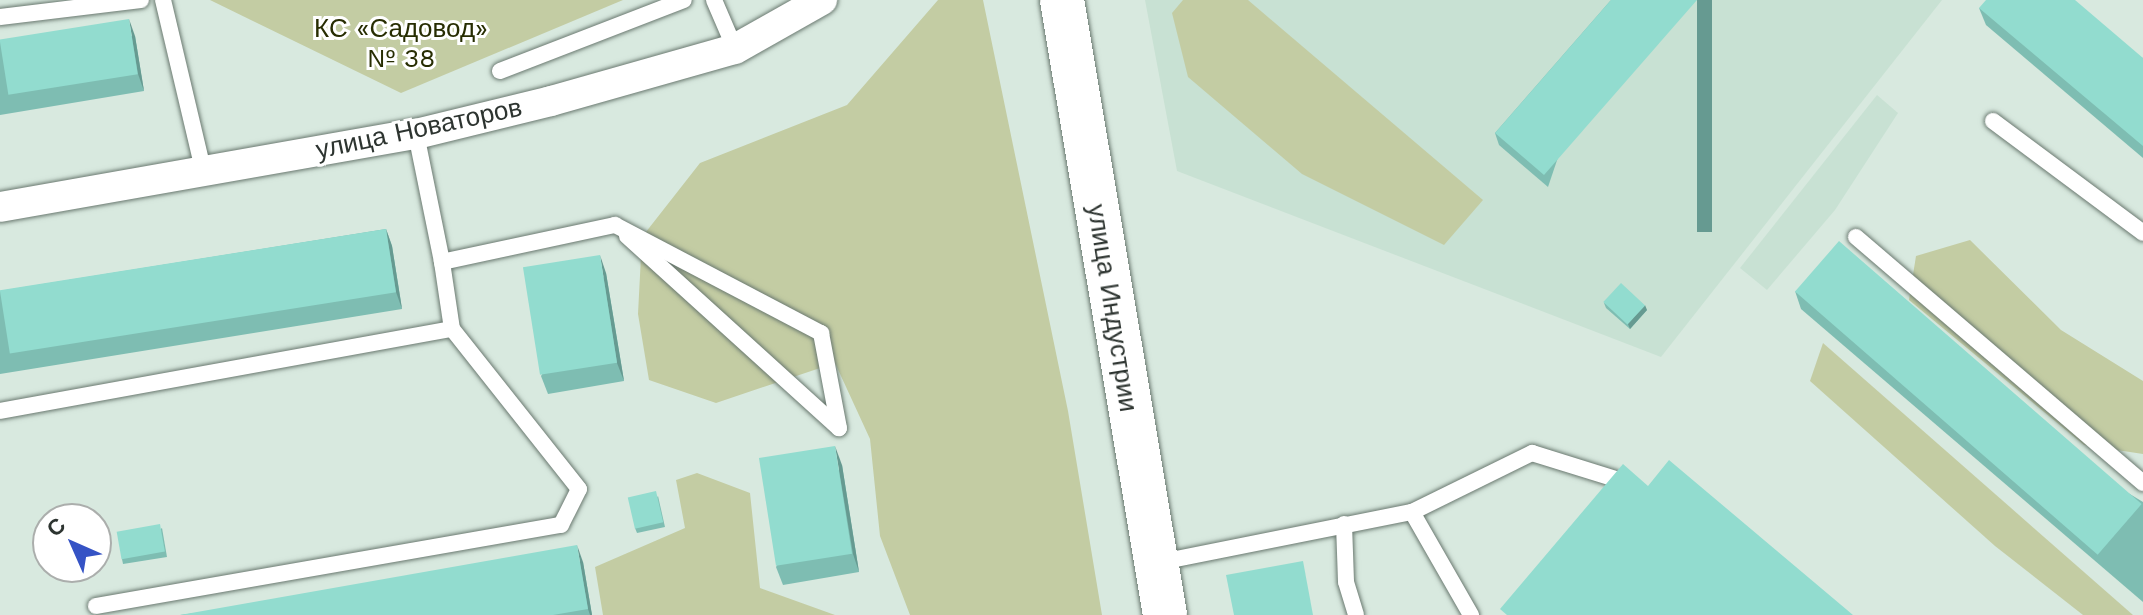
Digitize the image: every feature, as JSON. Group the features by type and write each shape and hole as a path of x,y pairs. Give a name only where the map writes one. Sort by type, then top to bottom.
{"street":[{"name":"улица Новаторов","path":"0,207 416,134 735,49 822,0"},
{"name":"улица Индустрии","path":"1062,0 1154,564 1165,615"}],"lane":[{"path":"0,17 141,0"},
{"path":"163,0 203,169"},
{"path":"500,71 684,0"},
{"path":"714,0 735,49"},
{"path":"1993,121 2143,233"},
{"path":"96,606 561,525 579,489 452,329 416,134"},
{"path":"442,262 615,225 821,333 839,428 718,324 615,225"},
{"path":"1856,237 2143,484"},
{"path":"0,411 452,329"},
{"path":"1154,564 1412,512 1532,453 1616,479"},
{"path":"1412,512 1471,615"},
{"path":"1344,524 1346,582 1356,615"}],"shaded area":[{"path":"1145,0 1942,0 1661,357 1177,171"},
{"path":"1877,95 1898,113 1835,210 1767,290 1740,268"}],"green space":[{"name":"КС «Садовод» № 38","path":"210,0 623,0 401,93"},
{"path":"938,0 983,0 1068,411 1102,615 910,615 880,536 870,439 835,363 716,403 649,380 638,314 642,237 700,163 847,105"},
{"path":"1183,0 1248,0 1483,200 1444,245 1302,174 1188,77 1172,13"},
{"path":"1970,240 2061,330 2143,381 2143,454 2084,445 1909,300 1916,256"},
{"path":"1823,343 2133,615 2083,615 1995,546 1810,381"},
{"path":"697,473 750,493 760,588 835,615 603,615 595,567 685,528 676,480"}],"building":[{"path":"1611,0 1697,0 1544,175 1495,133"},
{"path":"1986,0 2075,0 2143,58 2143,146 1979,8"},
{"path":"129,19 138,74 8,95 0,39"},
{"path":"386,229 396,292 10,353 0,290"},
{"path":"1839,241 2142,504 2098,555 1795,292"},
{"path":"600,255 617,363 540,375 523,267"},
{"path":"1621,283 1645,306 1627,325 1603,302"},
{"path":"835,446 852,554 776,566 759,458"},
{"path":"1669,460 1853,615 1507,615 1500,609 1623,464 1648,486"},
{"path":"656,491 663,522 635,529 628,498"},
{"path":"160,524 165,552 122,559 117,532"},
{"path":"577,545 588,609 553,615 180,615"},
{"path":"1303,561 1313,615 1234,615 1226,575"}]}
